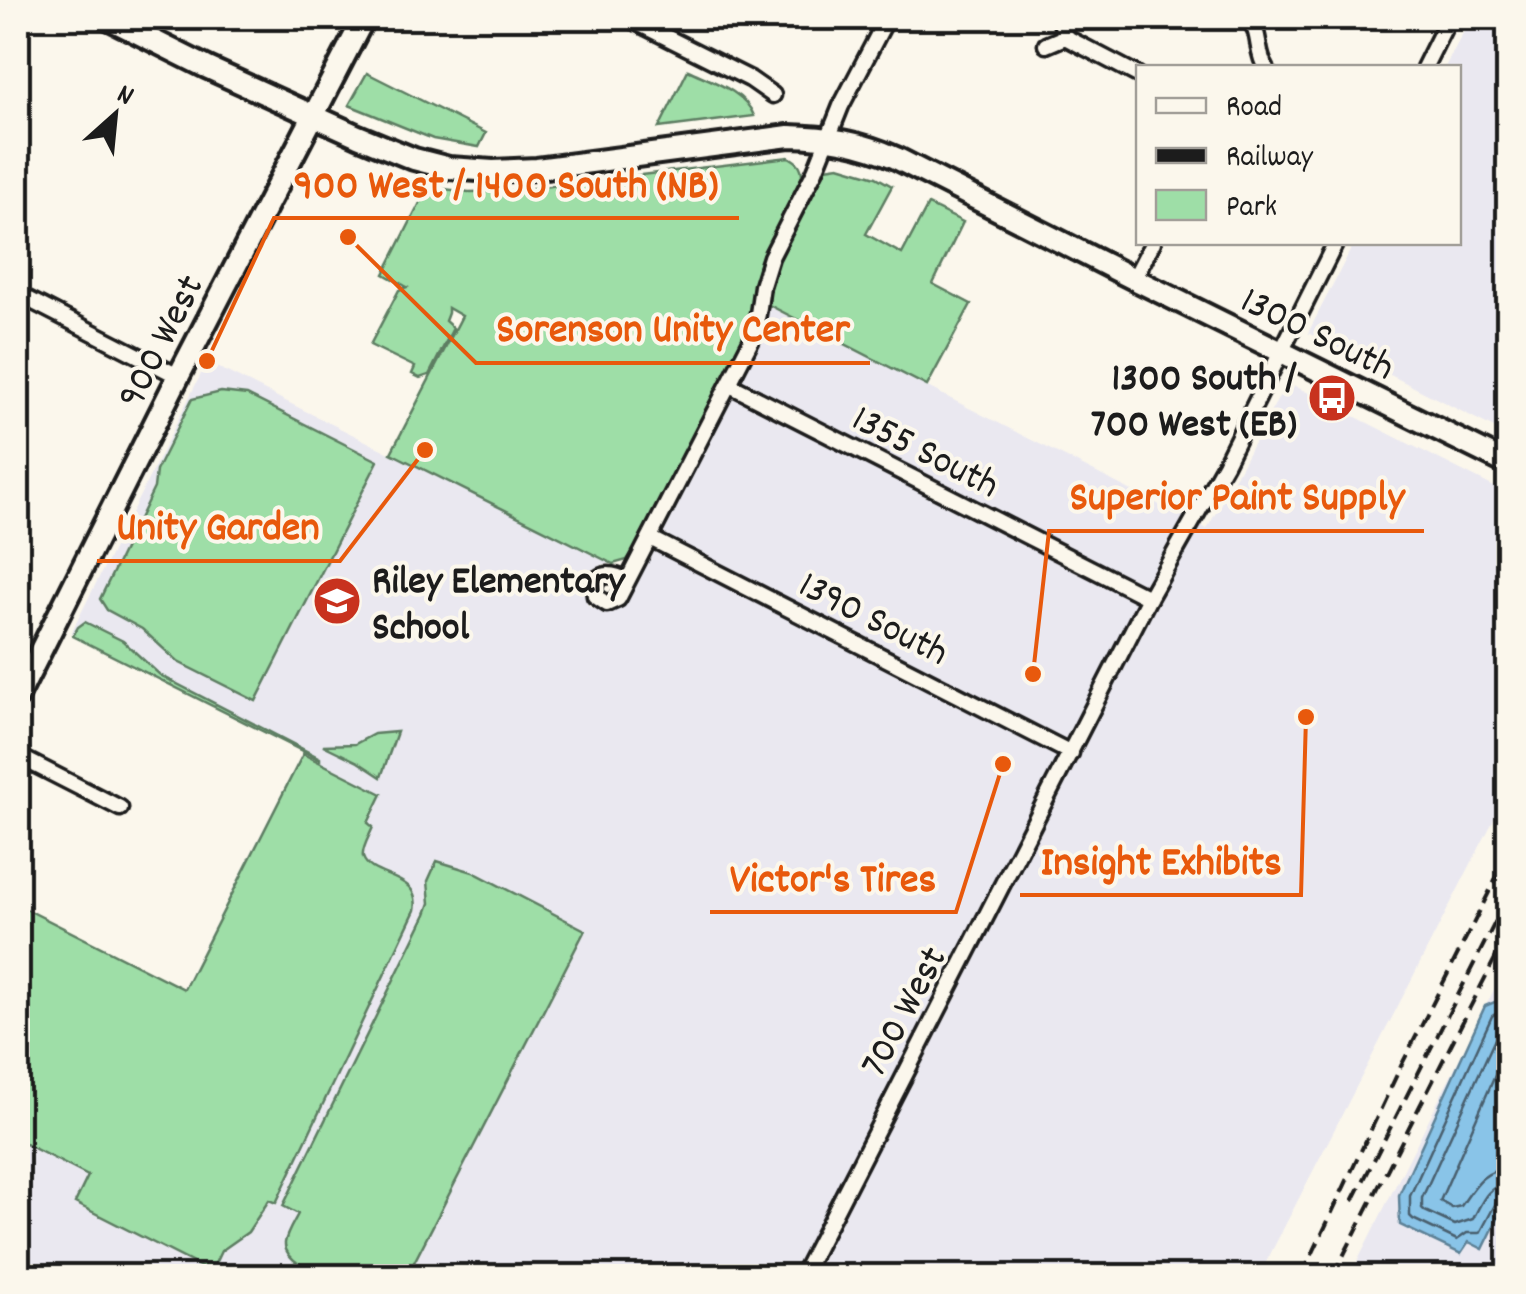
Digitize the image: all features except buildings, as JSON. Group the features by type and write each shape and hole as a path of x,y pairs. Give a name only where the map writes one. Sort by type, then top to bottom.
{"main road":[{"name":"1300 South","path":"108,18 312,116 414,159 470,171 537,169 776,137 854,142 887,153 1508,464"},
{"name":"900 West","path":"18,696 364,18"}],"street":[{"path":"628,18 773,95"},
{"path":"627,581 730,385 755,328 771,257 886,18"},
{"path":"1060,18 1065,37 1136,74"},
{"path":"1248,18 1256,28 1265,65"},
{"path":"1426,65 1449,18"},
{"path":"1046,45 1065,37"},
{"path":"1134,279 1151,245"},
{"name":"700 West","path":"802,1276 1335,245"},
{"path":"18,294 178,376"},
{"name":"1355 South","path":"730,385 1149,598"},
{"name":"1390 South","path":"650,538 1071,753"},
{"path":"18,756 120,808"}],"shaded area":[{"path":"1471,18 1508,18 1508,435 1308,333 1353,245 1461,245 1461,65 1446,65"},
{"path":"768,306 1207,529 1287,382 1508,494 1508,792 1259,1276 18,1276 18,1140 88,1175 303,751 71,633 207,362 613,564 591,570 583,584 587,604 606,612 620,607 724,415 758,348"},
{"path":"1508,962 1508,1276 1350,1276"}],"green space":[{"path":"688,70 735,93 754,116 659,128"},
{"path":"367,73 486,133 479,147 433,139 349,105"},
{"path":"789,157 799,165 802,176 760,261 744,336 627,560 613,564 391,453 462,316 448,308 445,321 453,328 429,375 420,378 412,374 415,367 370,345 399,290 407,287 384,274 428,187 509,191"},
{"path":"839,166 892,186 866,234 902,254 928,205 963,222 933,284 971,304 927,386 769,305 781,254 799,217 826,168"},
{"path":"221,392 247,395 378,461 256,701 178,662 142,629 107,610 100,599 192,399"},
{"path":"85,622 123,641 160,675 320,760 73,636"},
{"path":"397,732 381,777 323,745 355,744 374,734"},
{"path":"303,754 382,794 368,823 373,827 363,857 375,870 411,889 415,910 276,1203 269,1200 248,1232 221,1251 211,1272 75,1203 88,1176 18,1140 18,905 184,989"},
{"path":"437,861 473,872 585,930 407,1276 320,1275 289,1255 285,1243 298,1214 283,1206 426,914 430,903 428,881"}],"water":[{"path":"1502,999 1508,1008 1508,1198 1483,1249 1469,1242 1461,1254 1400,1225 1399,1195 1485,1006"}],"railway":[{"path":"1302,1276 1401,1066 1508,855"},
{"path":"1353,1201 1508,897"},
{"path":"1333,1276 1508,933"}],"place":[{"name":"Sorenson Unity Center","path":"348,237"},
{"name":"900 West / 1400 South (NB)","path":"207,361"},
{"name":"1300 South / 700 West (EB)","path":"1332,398"},
{"name":"Unity Garden","path":"425,450"},
{"name":"Riley Elementary School","path":"337,601"},
{"name":"Superior Paint Supply","path":"1033,674"},
{"name":"Insight Exhibits","path":"1306,717"},
{"name":"Victor's Tires","path":"1003,764"}]}
